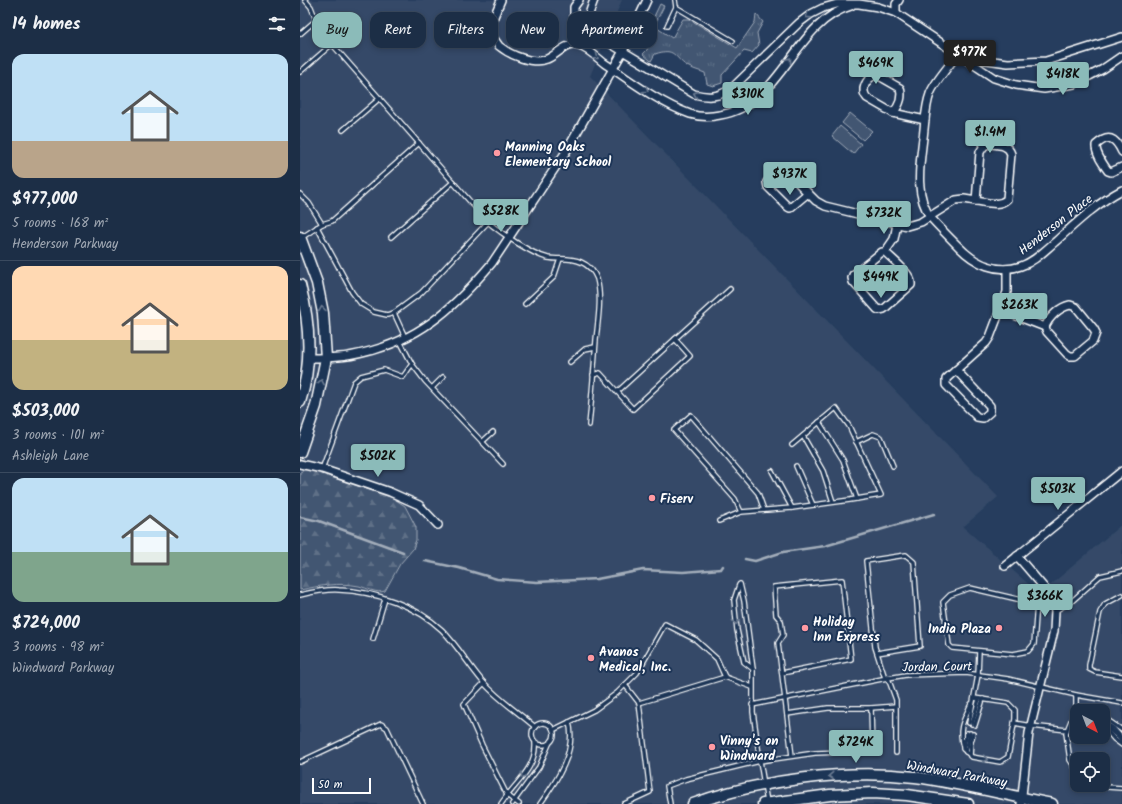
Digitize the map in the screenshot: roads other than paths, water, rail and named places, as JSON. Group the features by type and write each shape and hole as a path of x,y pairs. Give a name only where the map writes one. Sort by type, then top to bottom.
{"main road":[{"path":"300,238 317,283 323,313 326,358 316,406 300,452"},
{"path":"300,285 305,303 308,327 300,402"},
{"name":"Windward Parkway","path":"693,804 737,790 765,785 827,777 884,776 921,778 956,784 1022,801 1052,804"},
{"path":"765,803 785,802 830,795 873,793 907,795 968,804"}],"street":[{"path":"501,0 493,19 492,36 503,48 532,61 546,60 567,47"},
{"path":"574,12 574,7 579,0"},
{"path":"589,12 594,0"},
{"path":"304,357 326,358 363,353 403,340 437,319 455,303 492,263 566,150 623,51 647,0"},
{"path":"896,13 896,4 899,0"},
{"path":"618,48 694,94 704,97 715,97 724,94 732,88 799,23 811,14 823,8 837,4 859,4 878,7 896,13 994,78 1016,85 1044,89 1074,84 1103,69 1122,56"},
{"path":"583,48 613,69 666,102 691,114 708,117 732,113 752,103 770,85 814,29 835,13 849,6 859,4"},
{"path":"958,54 1008,63 1046,61 1122,38"},
{"name":"Henderson Place","path":"958,54 930,92 925,120 919,181 922,199 930,216 972,259 989,267 1006,269 1021,266 1034,260 1098,205 1122,190"},
{"path":"893,114 901,100 902,93 900,88 879,76 872,76 864,87 864,94 867,98 893,114 925,120"},
{"path":"1122,152 1118,144 1112,138 1106,138 1100,141 1096,145 1095,149 1108,171 1111,172 1122,167"},
{"path":"808,193 793,206 788,207 768,187 767,182 780,170 785,169 816,201 825,206 897,224 907,226 915,225 956,200 964,199 976,201 999,204 1003,203 1007,199 1011,154 1006,146 988,144 982,148 976,201"},
{"path":"885,252 898,264 912,282 911,285 884,309 879,310 853,282 852,278 853,275 879,253 885,252 894,239 897,224"},
{"path":"956,370 990,406 990,412 983,418 977,417 946,385 946,379 956,370 986,343 1001,310 1007,292 1006,269"},
{"path":"1001,310 1045,327 1066,354 1070,356 1079,354 1094,341 1096,336 1094,329 1076,308 1070,305 1064,306 1048,320 1045,327"},
{"path":"300,464 322,469 390,492 419,505 438,525"},
{"path":"1005,566 1122,471"},
{"path":"1017,556 1047,591 1054,607 1054,631 1042,687 1031,726 1025,763 1022,801"}],"lane":[{"path":"300,34 316,20 311,7 305,0"},
{"path":"667,26 676,7 674,0"},
{"path":"676,7 733,41"},
{"path":"300,72 332,44 488,222 500,232 539,255 551,258 576,260 583,263 592,271 598,285 599,300 589,425"},
{"path":"343,130 380,98"},
{"path":"300,238 322,224 332,220 419,143"},
{"path":"391,237 453,182"},
{"path":"300,194 309,203 322,224"},
{"path":"317,227 352,292 361,304 374,312 387,315 394,313 421,293 488,222"},
{"path":"525,304 554,277 560,259"},
{"path":"617,392 730,289"},
{"path":"394,313 412,364 432,388 503,464"},
{"path":"593,375 600,373 633,409 690,356 675,340"},
{"path":"570,362 586,349 595,347"},
{"path":"322,469 354,382 361,376 384,370 403,377 412,364"},
{"path":"432,388 443,377"},
{"path":"719,521 741,512 792,508 857,499 881,494 849,426 836,408 792,445"},
{"path":"741,512 735,499 674,430 691,415 758,493 764,510"},
{"path":"819,422 843,460 857,499"},
{"path":"482,442 493,432"},
{"path":"856,442 873,434 881,437 893,466"},
{"path":"803,436 823,471 833,502"},
{"path":"796,466 814,505"},
{"path":"772,471 792,508"},
{"path":"877,653 920,646 914,562 906,555 866,561 877,653 896,700 896,753"},
{"path":"1037,603 1034,644 1028,651 1013,654 952,648 949,645 943,602 950,595 970,588 1037,603 1054,607 1071,602 1100,576 1122,571"},
{"path":"782,673 851,659 842,580 774,587 776,615 781,621 783,635 778,643 792,756"},
{"path":"753,668 744,662 737,630 734,600 740,584 744,601 753,668 752,705 765,785 765,803"},
{"path":"300,595 338,590 361,592 410,608 427,617 443,631 484,683 497,696 535,727"},
{"path":"1122,595 1105,604 1100,612 1089,665 1089,668 1095,672 1122,676"},
{"path":"373,639 385,599"},
{"path":"554,730 594,710 625,686 637,673 665,624 696,640 717,659 725,677"},
{"path":"979,651 978,675 972,724 981,699"},
{"name":"Jordan Court","path":"752,705 887,678 906,675 940,673 966,673 1008,679 1076,695 1122,703"},
{"path":"639,703 725,677 752,687"},
{"path":"484,683 464,704 482,746 507,795 513,802 519,804"},
{"path":"624,804 650,792 639,703 625,686"},
{"path":"1076,695 1076,704"},
{"path":"974,698 1008,703 1016,710 1008,757 1000,762 970,756 965,750 960,736 961,725 974,698"},
{"path":"787,714 828,708 871,708 896,706"},
{"path":"670,804 666,786 686,779 760,761 792,756 870,751 872,749 871,708"},
{"path":"540,804 558,776 567,758 570,741 569,722"},
{"path":"1110,722 1122,730"},
{"path":"501,804 530,766 536,750 536,743 532,735 535,727 545,723 554,730 553,740 549,744 539,767 513,802"},
{"path":"1014,723 1067,730"},
{"path":"300,762 380,724 387,728 423,804"},
{"path":"1070,724 1067,730 1067,745 1070,760"},
{"path":"1110,727 1122,738"},
{"path":"1110,730 1122,741"},
{"path":"965,750 970,733 970,756"},
{"path":"1110,734 1114,739 1122,744"},
{"path":"536,743 544,746 549,744"},
{"path":"1110,787 1122,788"}],"waterway":[{"path":"745,559 755,561 783,552 825,546 934,514"},
{"path":"300,517 319,521 403,552"},
{"path":"425,561 459,568 497,579 537,582 597,579 643,570 683,572 721,569 723,566"}],"place":[{"name":"Manning Oaks Elementary School","path":"497,153"},
{"name":"Fiserv","path":"652,498"},
{"name":"Holiday Inn Express","path":"805,628"},
{"name":"India Plaza","path":"999,628"},
{"name":"Avanos Medical, Inc.","path":"591,658"},
{"name":"Vinny's on Windward","path":"712,747"}]}
